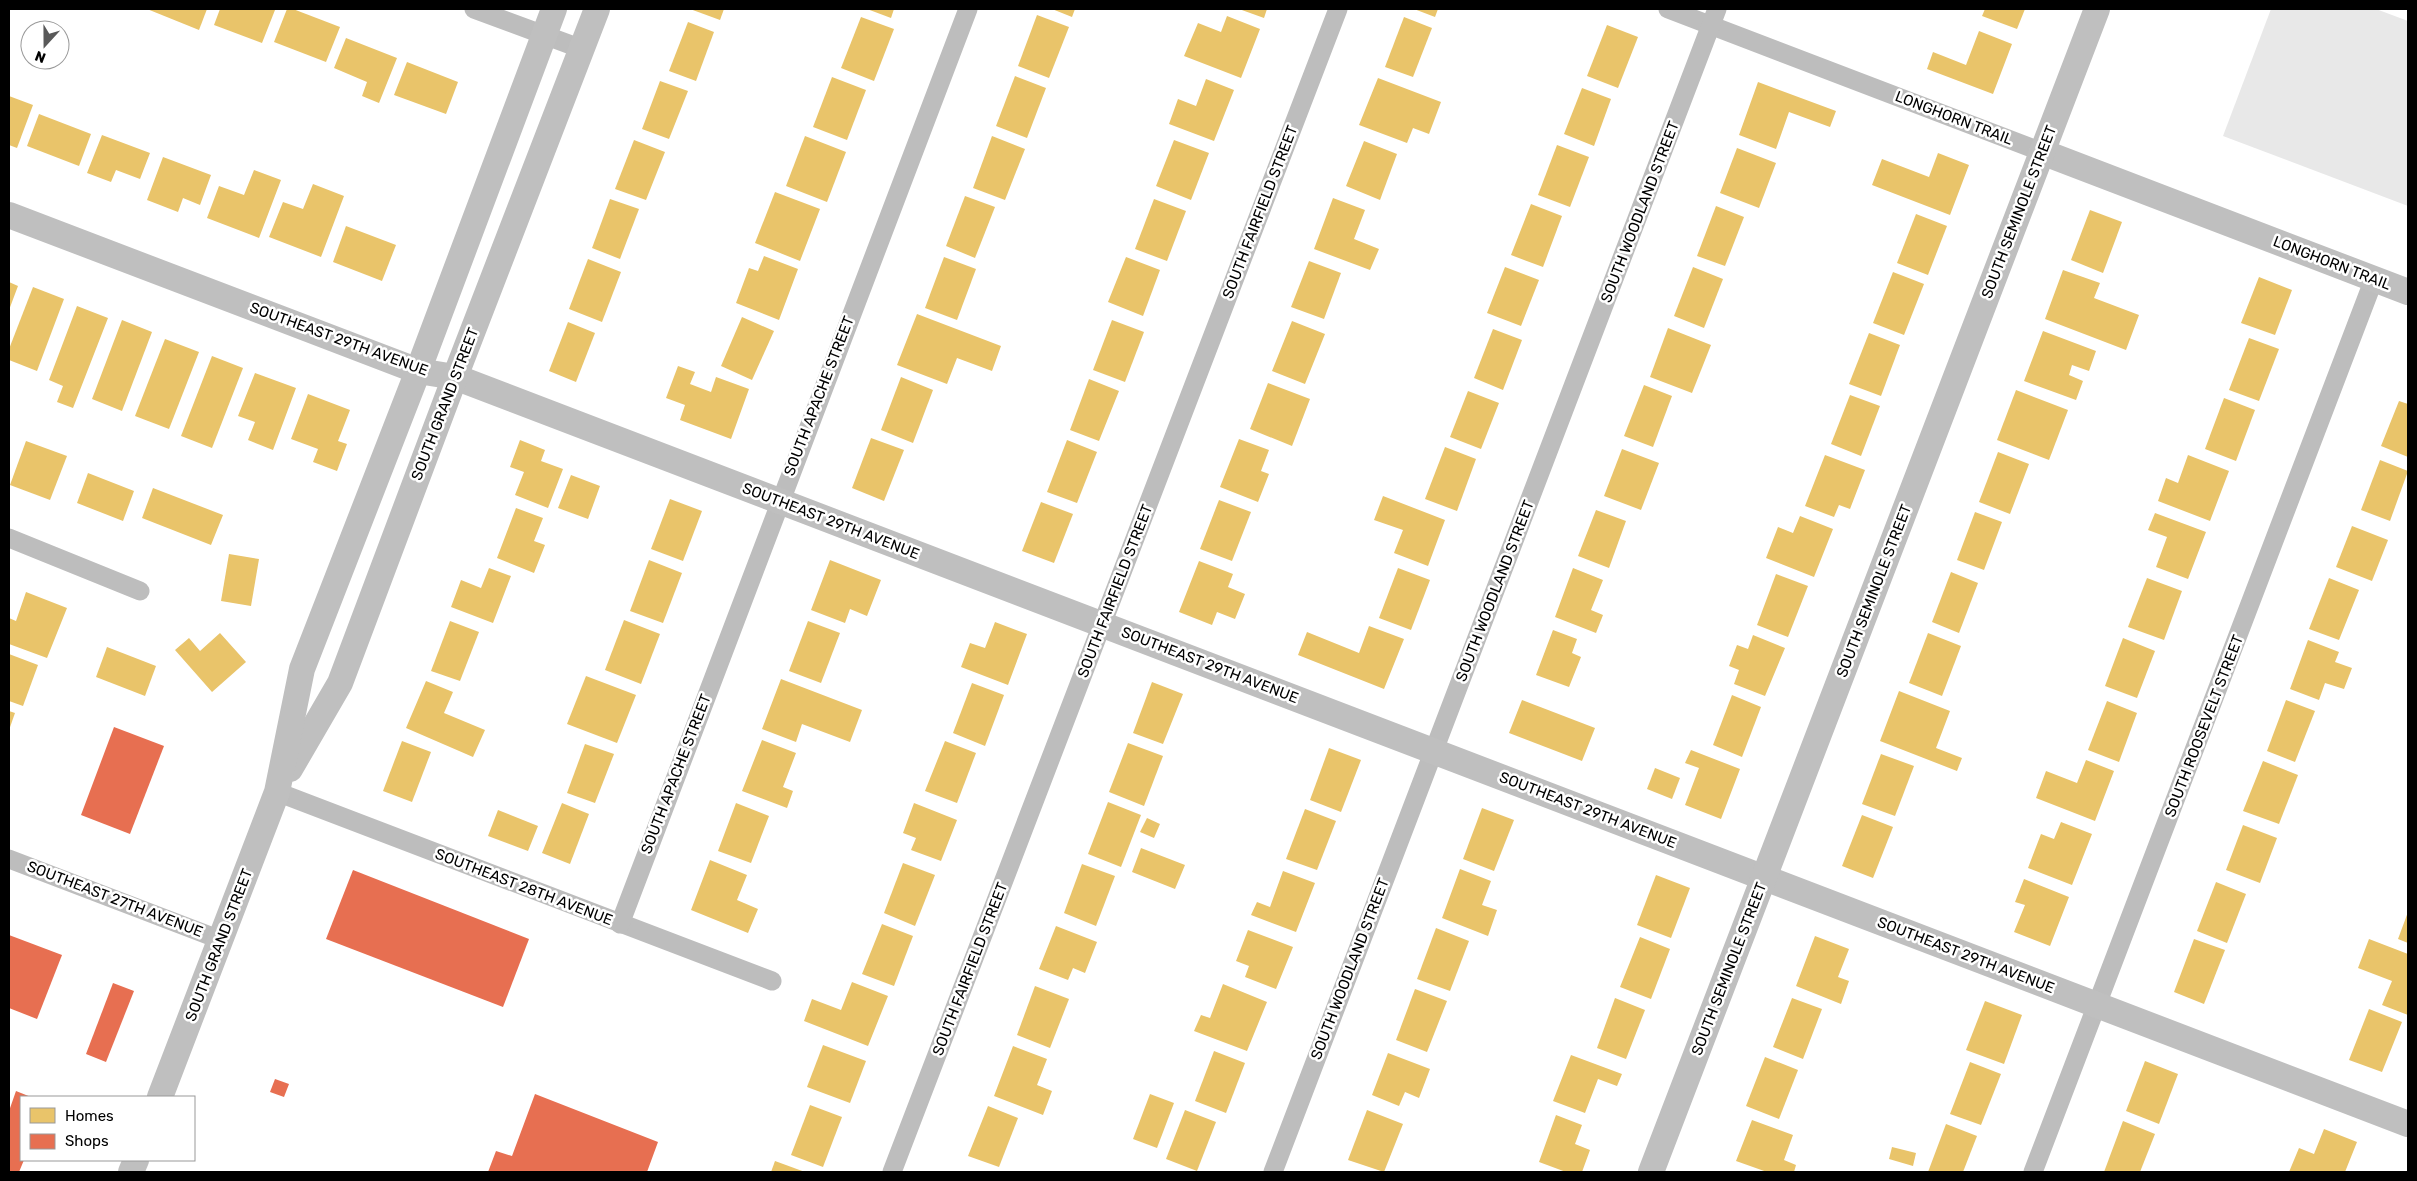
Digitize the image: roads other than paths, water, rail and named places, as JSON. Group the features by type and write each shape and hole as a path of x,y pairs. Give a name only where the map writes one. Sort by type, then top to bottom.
{"street":[{"path":"474,9 582,49"},
{"name":"SOUTH GRAND STREET","path":"160,1096 277,792 302,669 418,371 554,9"},
{"name":"SOUTH GRAND STREET","path":"277,792 340,683 455,377 597,9"},
{"name":"SOUTH APACHE STREET","path":"620,924 779,501 968,9"},
{"name":"SOUTH FAIRFIELD STREET","path":"892,1172 1338,9"},
{"name":"LONGHORN TRAIL","path":"1668,9 1714,17 2042,152 2408,292"},
{"name":"SOUTH SEMINOLE STREET","path":"1651,1172 2097,9"},
{"name":"SOUTH WOODLAND STREET","path":"1273,1172 1714,17"},
{"name":"SOUTHEAST 29TH AVENUE","path":"9,214 418,371 455,377 2408,1124"},
{"name":"SOUTH ROOSEVELT STREET","path":"2033,1172 2374,279"},
{"path":"9,538 140,591"},
{"name":"SOUTHEAST 28TH AVENUE","path":"277,792 772,981"},
{"name":"SOUTHEAST 27TH AVENUE","path":"9,859 221,940"}]}
